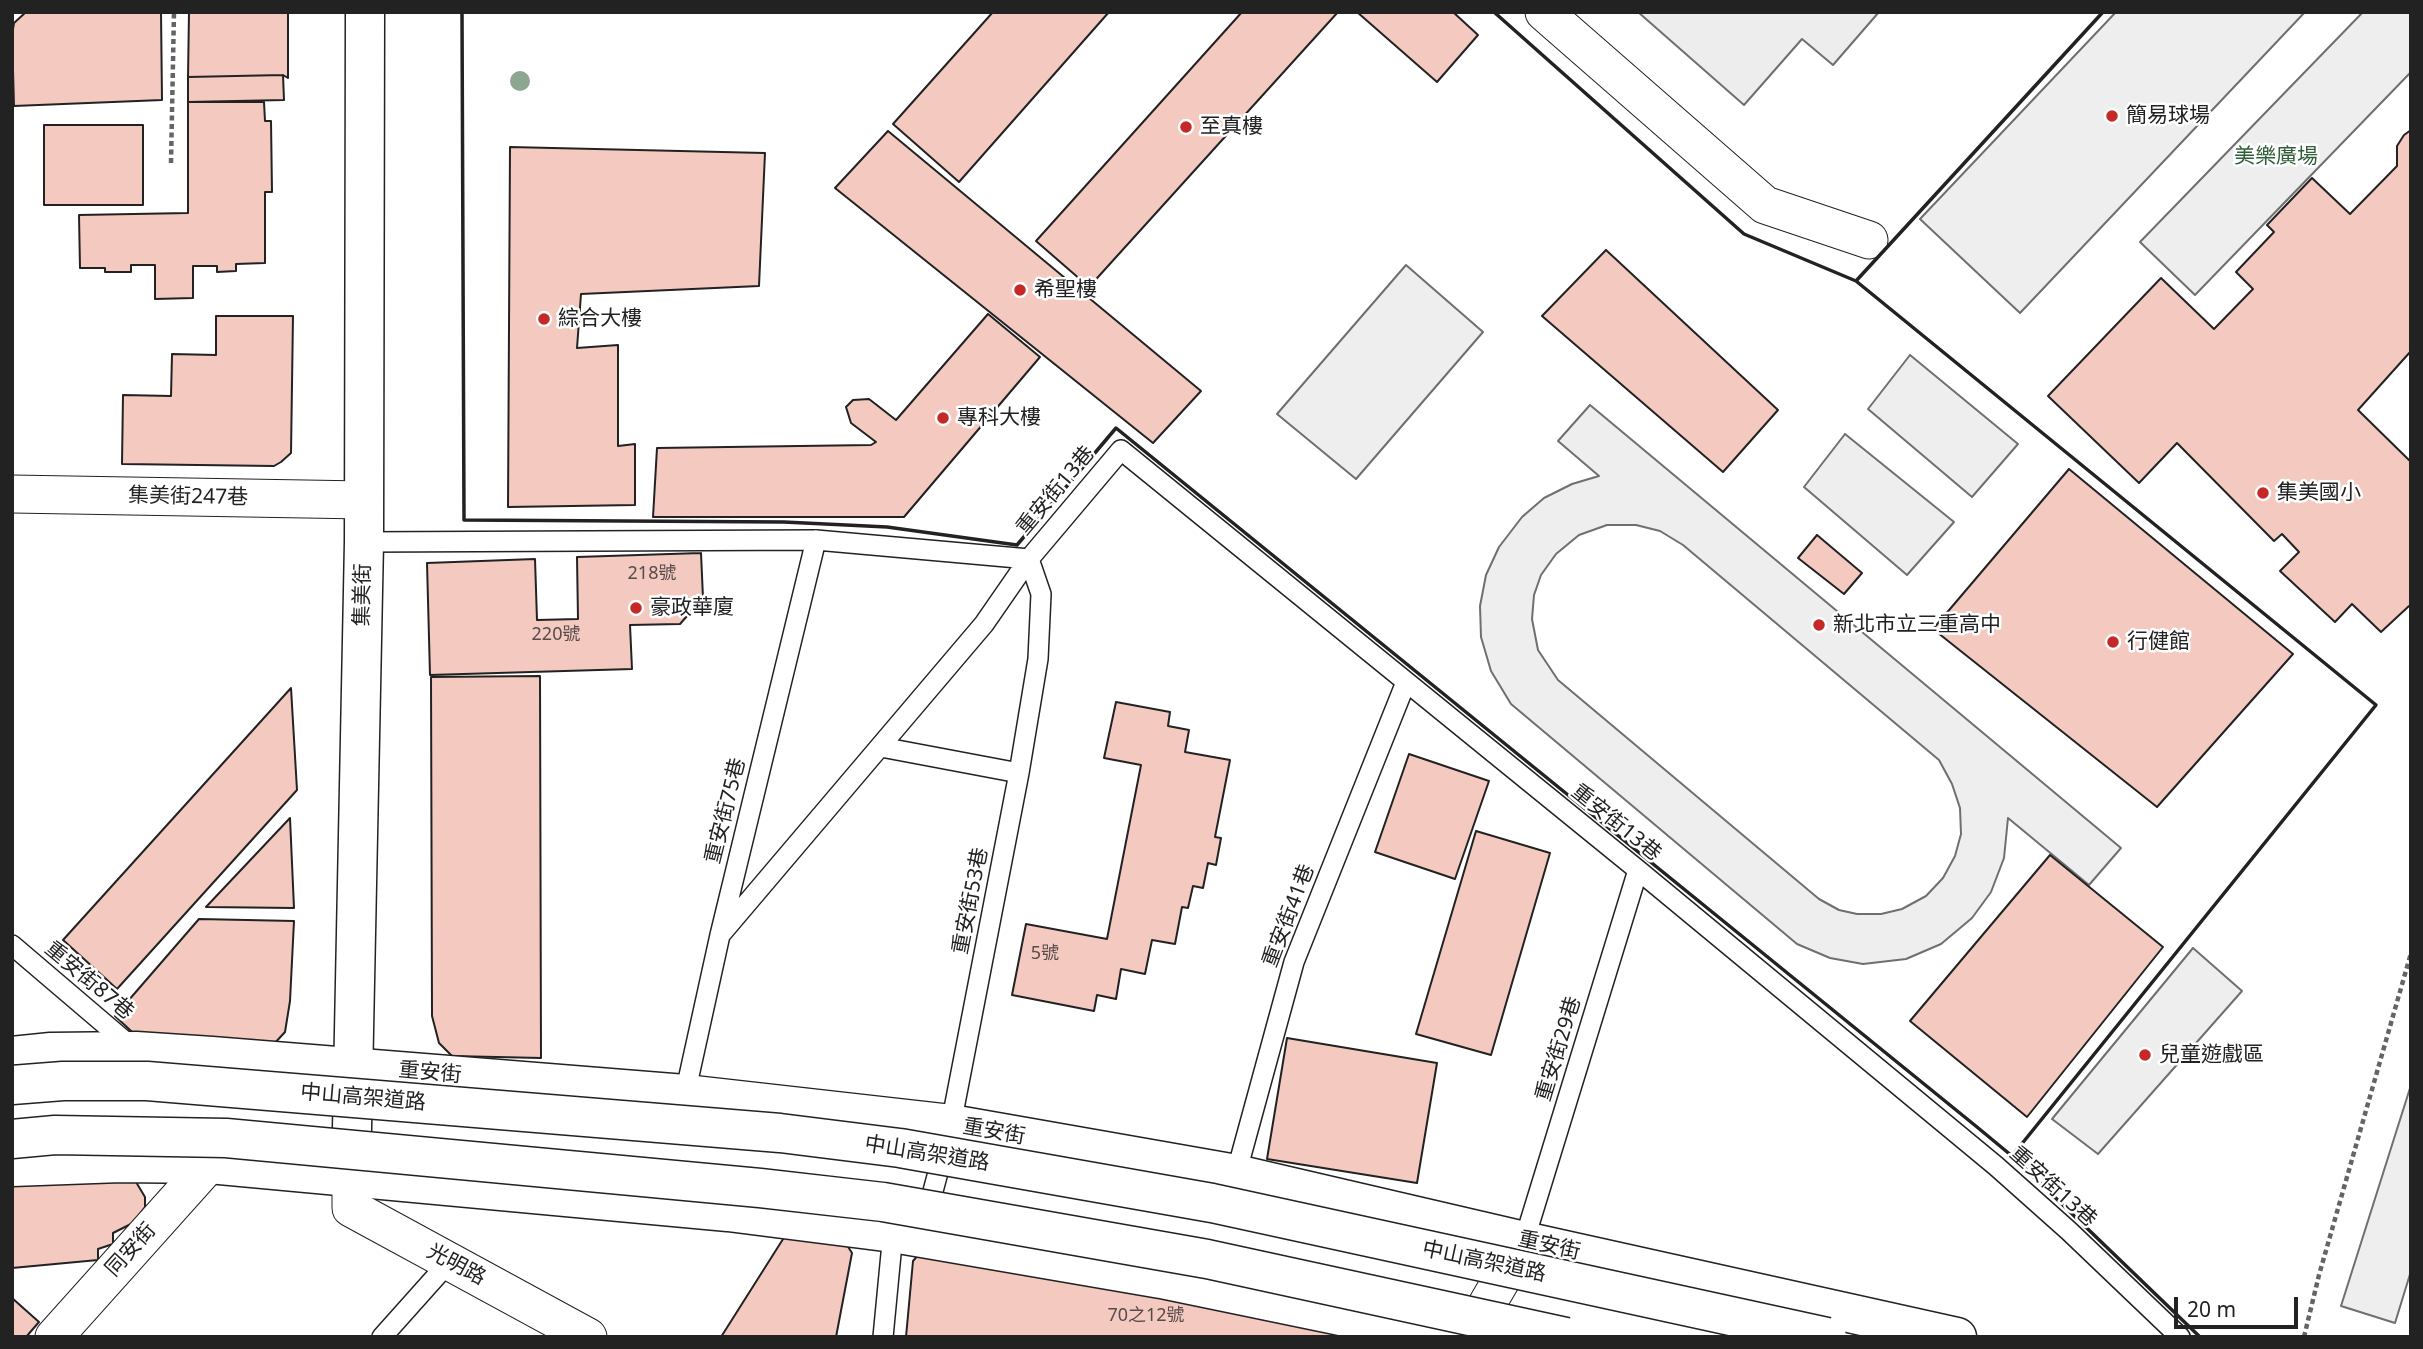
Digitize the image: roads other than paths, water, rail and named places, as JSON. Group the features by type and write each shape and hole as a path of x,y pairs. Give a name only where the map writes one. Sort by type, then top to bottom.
{"main road":[{"name":"集美街","path":"351,1177 364,542 365,12"},
{"name":"重安街","path":"12,1056 51,1052 136,1051 685,1094 951,1124 1236,1174 1957,1337"},
{"name":"中山高架道路","path":"12,1085 64,1081 147,1081 780,1133 900,1148 1212,1203 1827,1337"},
{"path":"12,1139 55,1135 226,1138 883,1202 1195,1256 1566,1337"},
{"path":"12,1167 108,1163 209,1164 728,1212 893,1233 1161,1279 1442,1337"}],"street":[{"path":"1544,12 1765,205 1869,240"},
{"name":"集美街247巷","path":"12,494 364,500"},
{"name":"同安街","path":"54,1337 209,1164"},
{"name":"光明路","path":"351,1177 351,1208 588,1337"},
{"path":"1468,1337 1524,1241"}],"lane":[{"name":"重安街13巷","path":"1029,559 1121,450 1638,870 1996,1166 2180,1337"},
{"path":"364,542 816,540 1029,559 984,624 720,934"},
{"name":"重安街75巷","path":"685,1094 720,934 816,540"},
{"name":"重安街53巷","path":"893,1233 929,1206 951,1124 1019,773 1038,659 1041,594 1029,559"},
{"name":"重安街41巷","path":"1236,1174 1294,962 1406,682"},
{"path":"881,747 1019,773"},
{"name":"重安街29巷","path":"1524,1241 1638,870"},
{"name":"重安街87巷","path":"12,945 136,1051"},
{"path":"883,1337 893,1233"},
{"path":"382,1337 449,1262"}],"place":[{"name":"簡易球場","path":"2112,116"},
{"name":"至真樓","path":"1186,127"},
{"name":"希聖樓","path":"1020,290"},
{"name":"綜合大樓","path":"544,319"},
{"name":"專科大樓","path":"943,418"},
{"name":"集美國小","path":"2263,493"},
{"name":"豪政華廈","path":"636,608"},
{"name":"新北市立三重高中","path":"1819,625"},
{"name":"行健館","path":"2113,642"},
{"name":"兒童遊戲區","path":"2145,1055"}],"park label":[{"name":"美樂廣場","path":"2276,157"}]}
